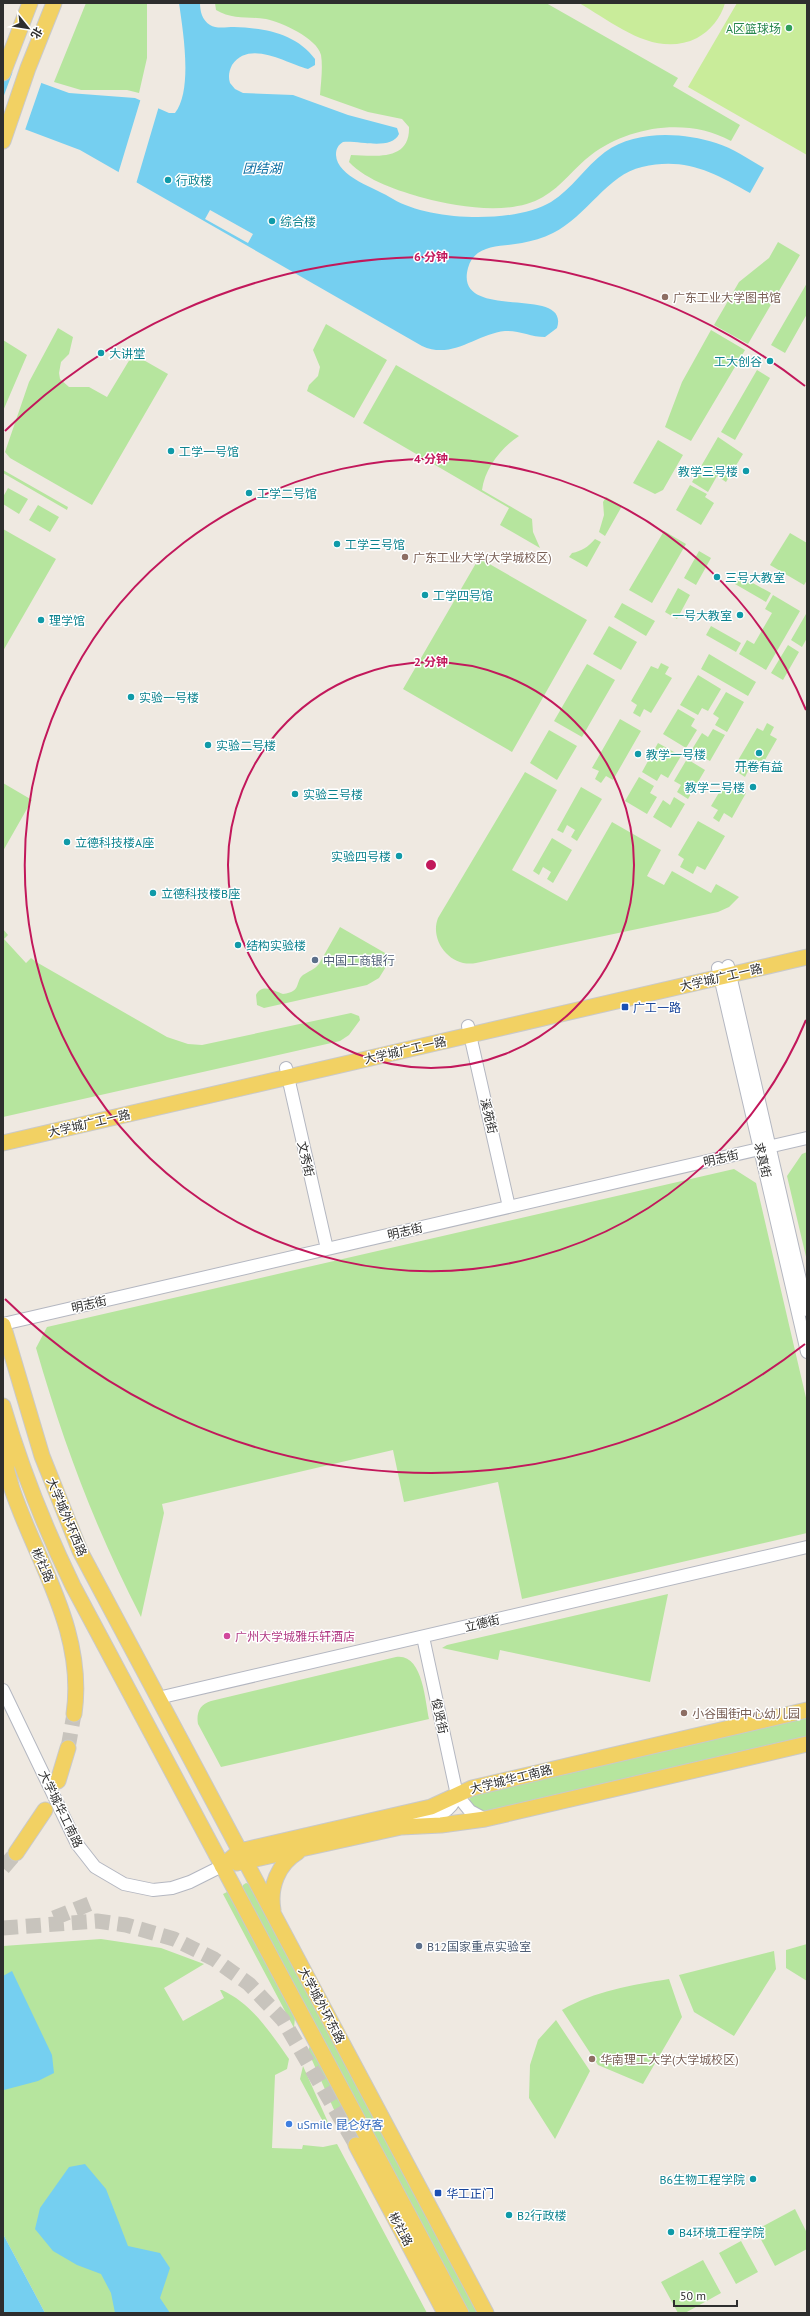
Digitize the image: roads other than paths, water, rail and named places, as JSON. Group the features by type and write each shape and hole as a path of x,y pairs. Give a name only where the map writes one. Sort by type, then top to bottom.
{"main road":[{"path":"3,73 30,3"},
{"path":"3,141 28,68 54,3"},
{"name":"大学城广工一路","path":"3,1143 287,1073 724,972 807,948"},
{"name":"大学城广工一路","path":"724,972 807,958"},
{"name":"大学城广工一路","path":"3,1134 287,1073"},
{"name":"大学城外环西路","path":"3,1324 31,1422 62,1511 93,1577 158,1698"},
{"name":"大学城外环西路","path":"5,1411 21,1463 58,1555 136,1707"},
{"name":"彬社路","path":"5,1411 6,1458 9,1481 20,1512 61,1607 68,1629 75,1672 74,1714"},
{"name":"大学城外环东路","path":"158,1698 486,2313"},
{"name":"大学城外环东路","path":"136,1707 461,2313"},
{"name":"大学城华工南路","path":"222,1866 243,1856 431,1807 472,1788 807,1710"},
{"name":"大学城华工南路","path":"243,1856 308,1848 401,1827 441,1825 485,1819 807,1744"},
{"path":"58,1781 68,1748"},
{"path":"16,1853 45,1810"},
{"path":"275,1917 272,1899 278,1873 291,1856 308,1848"},
{"name":"彬社路","path":"356,2145 445,2313"}],"street":[{"name":"求真街","path":"724,972 804,1315 807,1352"},
{"name":"溪苑街","path":"469,1031 509,1207"},
{"name":"文秀街","path":"287,1073 327,1249"},
{"name":"明志街","path":"3,1324 807,1138"},
{"name":"立德街","path":"158,1698 807,1547"},
{"name":"俊贤街","path":"422,1637 457,1795 470,1810 485,1819"},
{"name":"大学城华工南路","path":"3,1690 77,1844 95,1867 124,1884 153,1890 172,1888 190,1882 222,1866"},
{"path":"401,1827 440,1815 450,1807 457,1795"}],"water":[{"name":"团结湖","path":"179,3 200,3 203,18 212,26 268,31 299,43 315,59 315,65 308,69 269,55 249,54 240,58 232,65 229,76 230,83 235,89 243,93 293,95 348,115 397,128 399,134 395,139 389,142 374,144 343,142 336,151 338,163 343,170 358,181 393,199 428,212 472,217 495,217 535,209 559,197 591,164 605,152 630,140 659,135 689,137 716,143 740,154 764,168 750,193 711,173 685,165 657,164 630,171 618,178 565,226 541,238 483,250 472,260 468,268 468,285 478,295 493,300 531,304 547,308 557,315 557,328 545,337 505,331 494,333 464,345 444,350 422,346 80,150 3,121 3,69 69,93 135,98 169,113 175,113 181,103 185,75 183,29"},
{"path":"12,1971 52,2055 54,2073 38,2081 4,2090 3,1976"},
{"path":"85,2164 106,2189 128,2246 160,2253 170,2268 160,2298 170,2313 115,2313 111,2293 101,2274 77,2265 53,2251 35,2229 40,2208 69,2167"},
{"path":"3,2234 45,2313 3,2313"}],"tunnel":[{"path":"68,1748 74,1714"},
{"path":"3,1868 16,1853"},
{"path":"54,1918 94,1902"},
{"path":"3,1928 97,1921 126,1925 174,1939 214,1959 249,1984 283,2020 356,2145"}],"place":[{"name":"A区篮球场","path":"789,28"},
{"name":"行政楼","path":"168,180"},
{"name":"综合楼","path":"272,221"},
{"name":"广东工业大学图书馆","path":"665,297"},
{"name":"大讲堂","path":"101,353"},
{"name":"工大创谷","path":"770,361"},
{"name":"工学一号馆","path":"171,451"},
{"name":"教学三号楼","path":"746,471"},
{"name":"工学二号馆","path":"249,493"},
{"name":"工学三号馆","path":"337,544"},
{"name":"广东工业大学(大学城校区)","path":"405,557"},
{"name":"三号大教室","path":"717,577"},
{"name":"工学四号馆","path":"425,595"},
{"name":"一号大教室","path":"740,615"},
{"name":"理学馆","path":"41,620"},
{"name":"实验一号楼","path":"131,697"},
{"name":"实验二号楼","path":"208,745"},
{"name":"开卷有益","path":"759,753"},
{"name":"教学一号楼","path":"638,754"},
{"name":"教学二号楼","path":"753,787"},
{"name":"实验三号楼","path":"295,794"},
{"name":"立德科技楼A座","path":"67,842"},
{"name":"实验四号楼","path":"399,856"},
{"name":"立德科技楼B座","path":"153,893"},
{"name":"结构实验楼","path":"238,945"},
{"name":"中国工商银行","path":"315,960"},
{"name":"广工一路","path":"625,1007"},
{"name":"广州大学城雅乐轩酒店","path":"227,1636"},
{"name":"小谷围街中心幼儿园","path":"684,1713"},
{"name":"B12国家重点实验室","path":"419,1946"},
{"name":"华南理工大学(大学城校区)","path":"592,2059"},
{"name":"uSmile 昆仑好客","path":"289,2124"},
{"name":"B6生物工程学院","path":"753,2179"},
{"name":"华工正门","path":"438,2193"},
{"name":"B2行政楼","path":"509,2215"},
{"name":"B4环境工程学院","path":"671,2232"}]}
